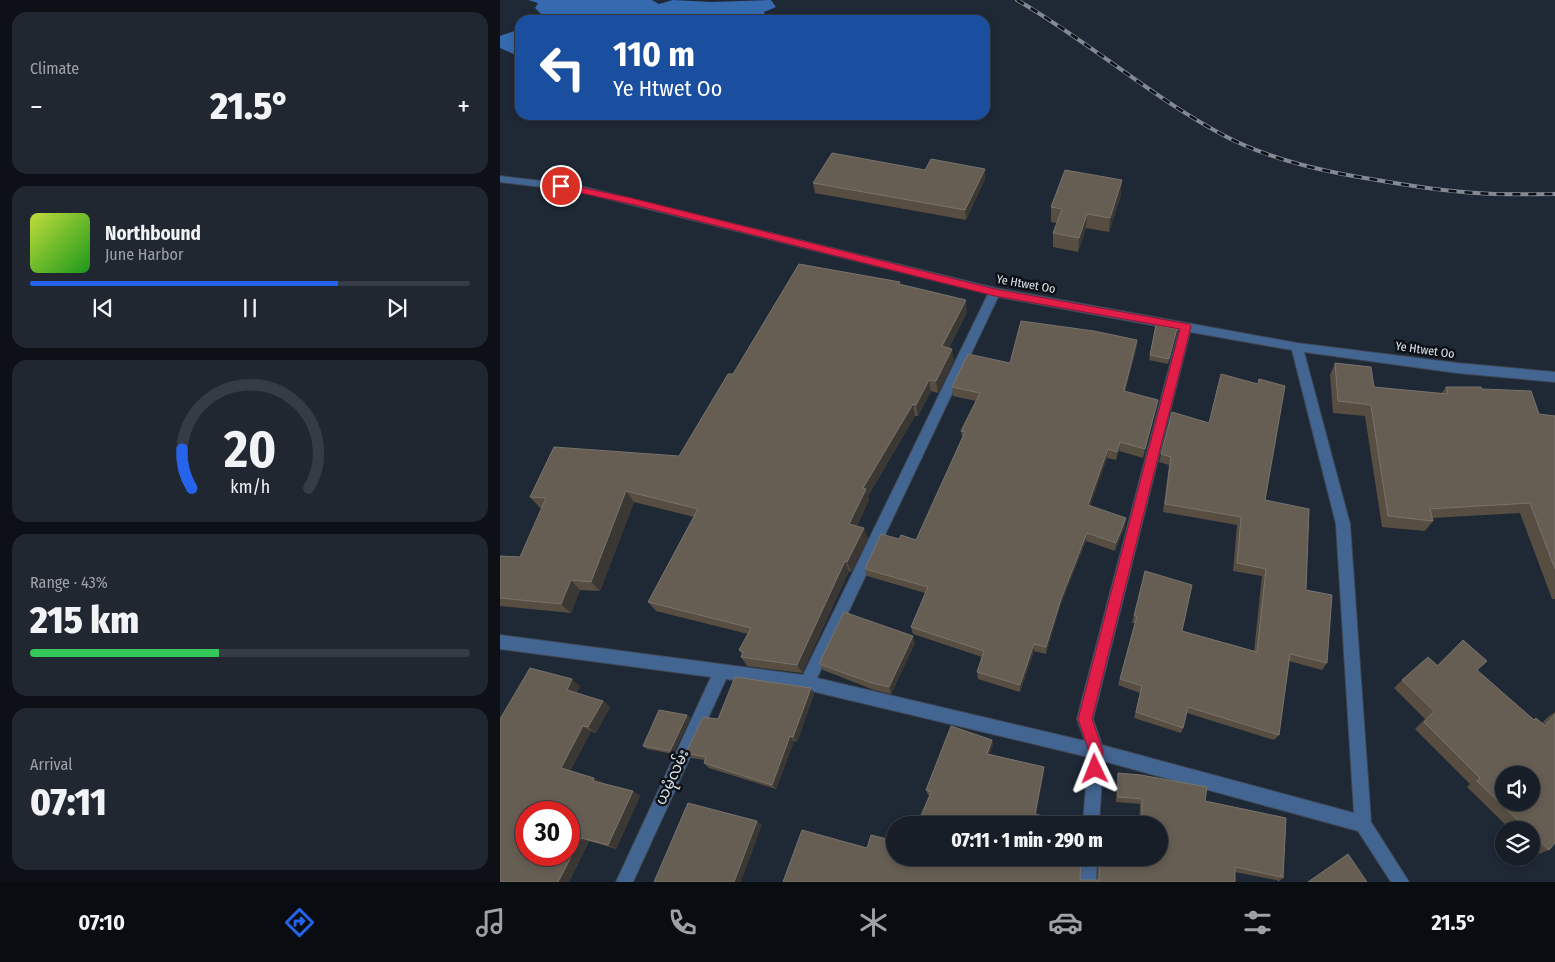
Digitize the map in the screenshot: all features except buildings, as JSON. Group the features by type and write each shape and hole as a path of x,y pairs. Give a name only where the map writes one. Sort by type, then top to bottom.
{"street":[{"name":"Ye Htwet Oo","path":"500,179 576,188 995,292 1297,347 1456,368 1555,377"},
{"path":"807,683 995,292"},
{"path":"1092,816 1096,751 1085,719 1186,326"},
{"path":"1297,347 1343,524 1363,824 1401,882"},
{"path":"500,642 807,683 1096,751 1363,824"},
{"name":"ယမုံလမ်း","path":"624,882 721,673"},
{"path":"1088,882 1089,866"}],"water":[{"path":"528,0 652,0 659,4 673,0 711,2 771,0 776,7 764,12 765,15 542,15 535,8 538,3"},
{"path":"515,31 515,55 500,48 500,36"}],"railway":[{"path":"1017,0 1069,33 1196,120 1258,151 1314,168 1423,188 1486,194 1555,194"}],"route":[{"path":"561,186 631,201 995,292 1186,326 1085,719 1096,751 1095,769"}]}
